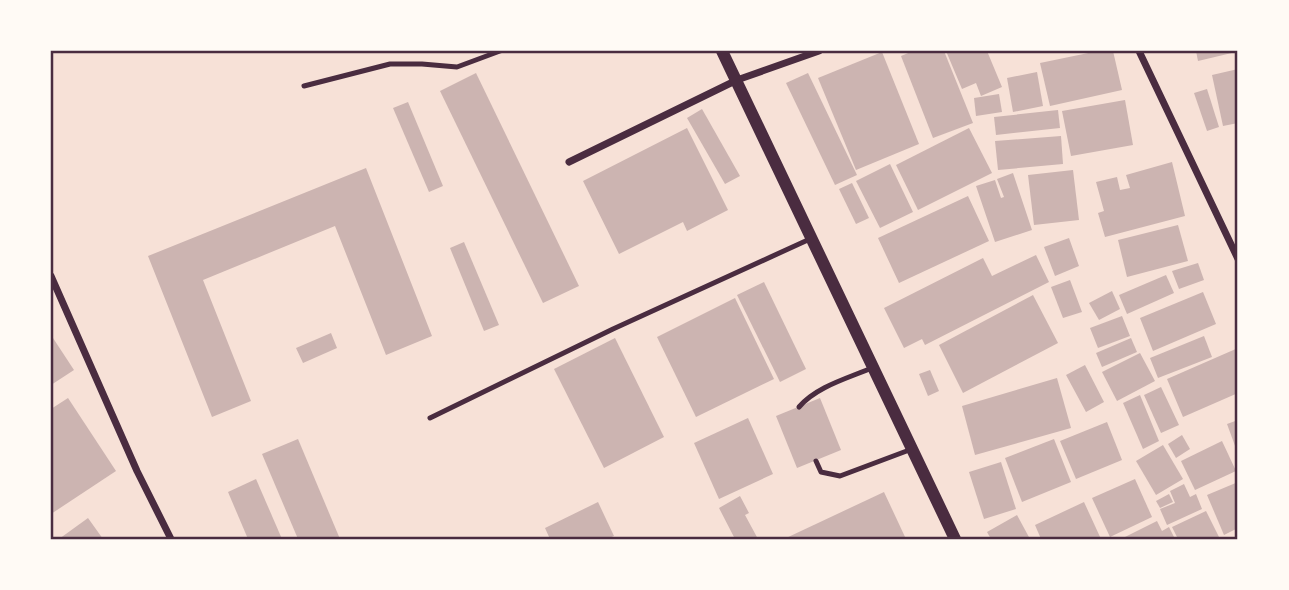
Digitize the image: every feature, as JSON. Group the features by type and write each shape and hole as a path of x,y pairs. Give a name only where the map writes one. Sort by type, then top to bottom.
{"street":[{"path":"722,51 955,539"},
{"path":"569,162 737,80 819,51"},
{"path":"1139,51 1238,260"},
{"path":"51,276 170,539"}],"lane":[{"path":"304,86 390,64 457,67 500,51"},
{"path":"430,418 613,329 811,239"},
{"path":"799,407 805,399 818,391 874,368"},
{"path":"816,461 821,472 840,476 913,449"}],"building":[{"path":"913,51 944,51 973,123 933,138 901,56"},
{"path":"946,51 987,51 1002,87 981,96 976,83 962,89"},
{"path":"1098,51 1113,51 1122,90 1050,106 1040,63"},
{"path":"1196,51 1236,51 1236,52 1198,61"},
{"path":"882,52 919,144 856,170 818,78"},
{"path":"1238,69 1238,123 1223,126 1212,75"},
{"path":"1037,72 1043,106 1013,112 1007,78"},
{"path":"476,73 579,286 543,303 440,91"},
{"path":"808,73 857,175 835,185 786,83"},
{"path":"1207,89 1219,127 1207,131 1194,93"},
{"path":"999,94 1002,112 976,116 974,98"},
{"path":"1125,100 1133,145 1071,156 1062,111"},
{"path":"408,102 443,186 429,192 393,108"},
{"path":"702,109 740,176 725,184 687,118"},
{"path":"1058,110 1060,128 996,135 994,117"},
{"path":"687,128 728,210 687,231 683,222 619,254 583,181"},
{"path":"969,128 992,173 918,210 896,165"},
{"path":"1061,136 1063,164 998,170 995,141"},
{"path":"1172,162 1185,216 1105,237 1098,213 1104,211 1096,182 1117,177 1120,190 1130,188 1126,175"},
{"path":"890,164 913,212 880,228 856,181"},
{"path":"366,168 432,336 386,355 335,226 203,280 251,401 212,417 148,256"},
{"path":"1073,170 1079,220 1034,225 1028,175"},
{"path":"1013,173 1032,230 995,242 976,186 995,180 1001,198 1004,197 997,179"},
{"path":"852,183 869,218 856,224 839,189"},
{"path":"968,196 989,241 899,283 878,238"},
{"path":"1178,225 1188,261 1127,277 1118,240"},
{"path":"1069,238 1079,266 1055,276 1044,247"},
{"path":"464,242 499,325 484,331 450,248"},
{"path":"1036,255 1049,282 925,345 922,339 904,348 884,308 983,258 992,276"},
{"path":"1198,263 1204,280 1179,289 1172,271"},
{"path":"1166,275 1174,293 1127,314 1119,295"},
{"path":"1070,280 1082,312 1063,318 1051,287"},
{"path":"764,282 806,369 780,382 737,295"},
{"path":"1112,291 1120,309 1099,320 1089,303"},
{"path":"1203,292 1216,324 1153,351 1140,318"},
{"path":"1033,295 1058,343 963,393 939,345"},
{"path":"735,298 774,379 696,417 657,337"},
{"path":"1122,316 1130,336 1098,348 1090,328"},
{"path":"331,333 337,348 303,363 296,348"},
{"path":"51,335 74,370 51,385"},
{"path":"1204,336 1212,357 1158,378 1150,358"},
{"path":"615,338 664,437 604,468 554,369"},
{"path":"1131,338 1137,352 1102,367 1096,353"},
{"path":"1238,348 1238,393 1183,417 1167,379"},
{"path":"1140,353 1155,381 1117,401 1102,372"},
{"path":"1085,365 1104,402 1086,412 1066,375"},
{"path":"930,370 939,391 928,396 919,374"},
{"path":"1057,378 1071,428 975,455 962,406"},
{"path":"1161,387 1179,425 1161,433 1144,395"},
{"path":"1140,395 1159,441 1143,449 1123,403"},
{"path":"68,398 116,471 51,514 51,409"},
{"path":"820,398 841,450 797,468 776,416"},
{"path":"748,418 773,474 719,499 694,443"},
{"path":"1238,420 1238,454 1227,424"},
{"path":"1107,422 1122,460 1076,479 1060,441"},
{"path":"1182,435 1190,449 1176,458 1168,444"},
{"path":"298,439 340,539 298,539 262,454"},
{"path":"1054,439 1071,482 1022,502 1005,458"},
{"path":"1222,441 1236,471 1195,490 1181,461"},
{"path":"1163,445 1183,479 1156,495 1136,461"},
{"path":"1001,462 1016,509 984,519 969,472"},
{"path":"256,479 282,539 248,539 228,492"},
{"path":"1135,479 1152,517 1110,537 1092,498"},
{"path":"1238,482 1238,528 1224,535 1207,495"},
{"path":"1184,484 1190,497 1196,494 1202,509 1167,525 1160,509 1175,503 1170,491"},
{"path":"884,492 906,539 784,539"},
{"path":"1169,494 1173,502 1160,508 1156,501"},
{"path":"740,496 749,513 745,515 758,539 735,539 719,508"},
{"path":"598,502 614,536 607,539 550,539 545,528"},
{"path":"1084,502 1101,539 1041,539 1035,525"},
{"path":"1206,511 1220,539 1178,539 1172,527"},
{"path":"1017,515 1030,539 991,539 987,532"},
{"path":"88,518 103,539 59,539"},
{"path":"1157,521 1162,531 1169,527 1175,539 1121,539"}]}
